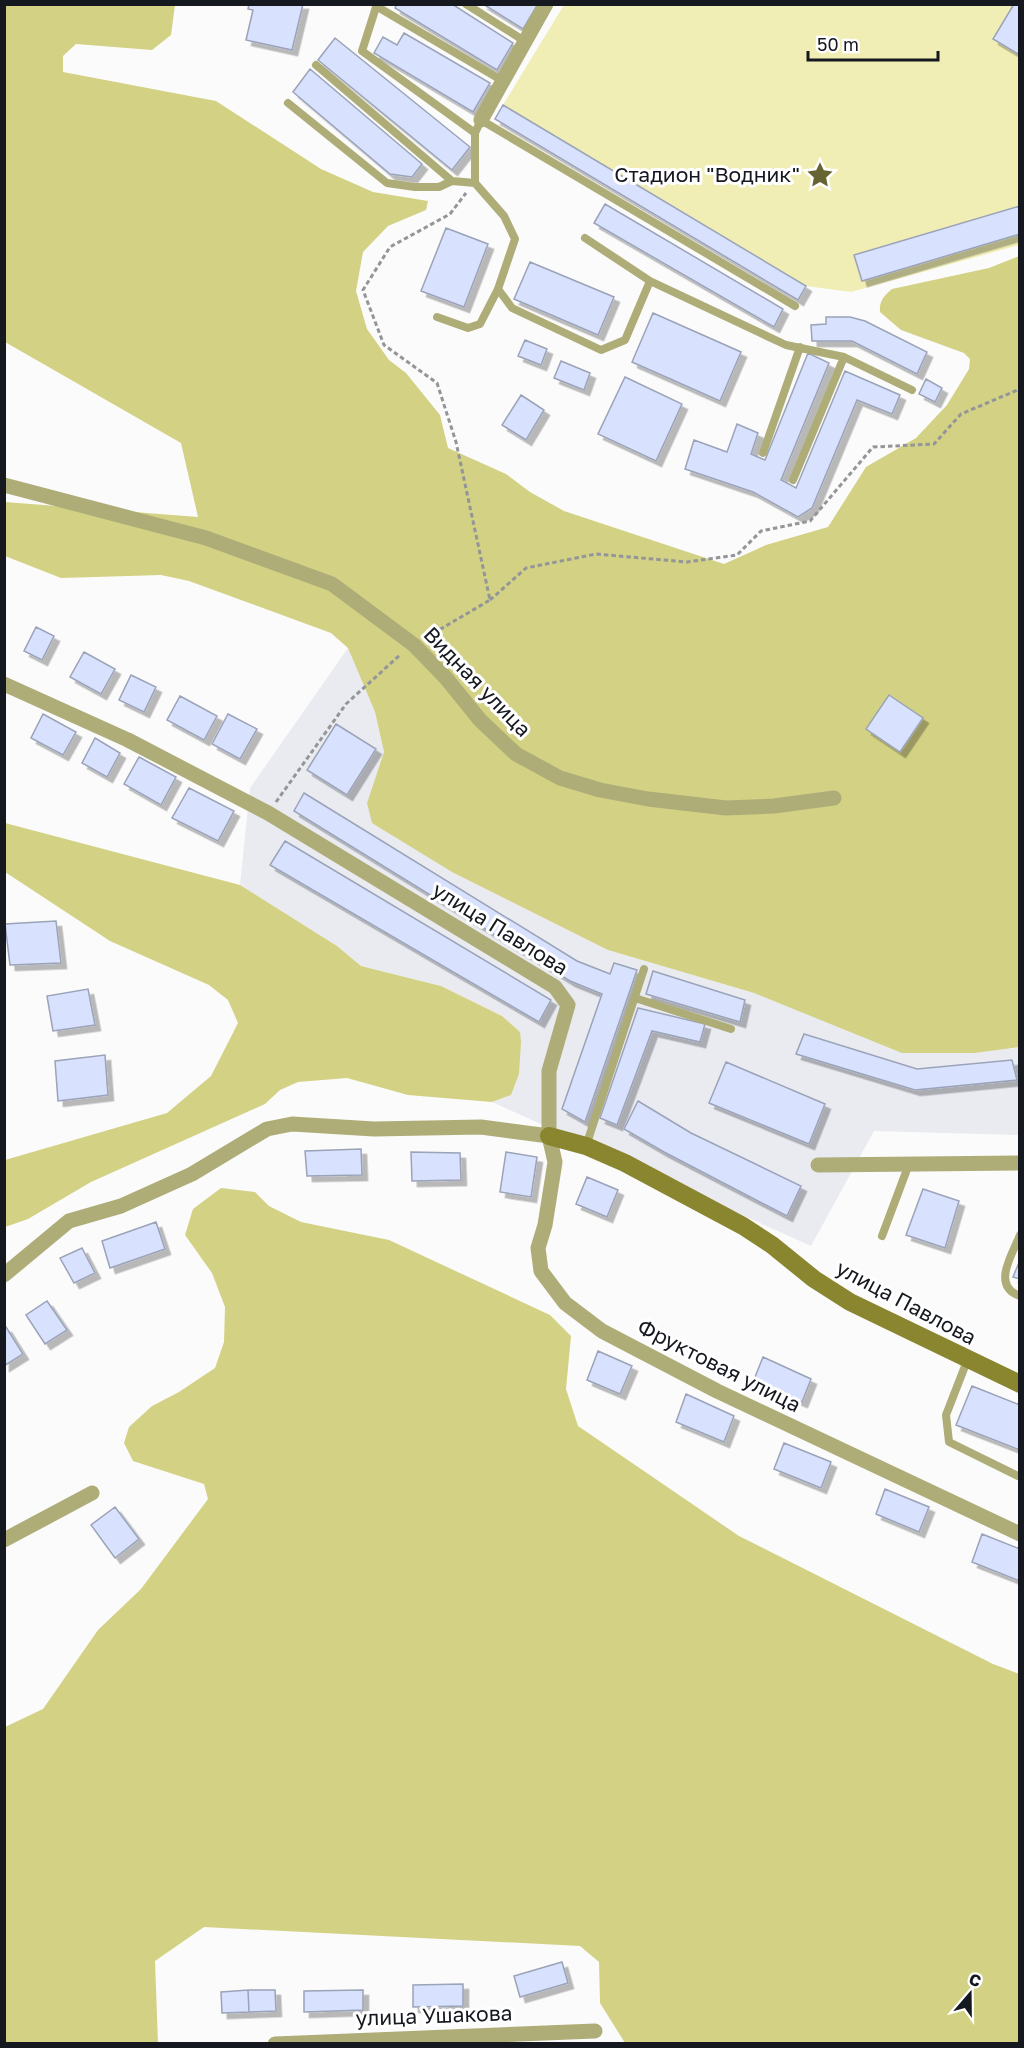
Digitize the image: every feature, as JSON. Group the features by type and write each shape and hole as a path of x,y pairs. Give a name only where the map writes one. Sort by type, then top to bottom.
{"street":[{"path":"478,126 546,4"},
{"name":"Видная улица","path":"4,485 206,538 332,584 414,645 446,678 480,720 516,754 560,778 628,795 726,808 774,806 834,798"},
{"name":"улица Павлова","path":"4,684 128,740 268,813 555,987 563,995 568,1005 549,1071 549,1136 586,1146 626,1163 743,1226 772,1245 814,1279 850,1302 967,1361 1020,1384"},
{"path":"4,1275 69,1221 122,1206 182,1179 267,1129 292,1124 374,1130 481,1127 549,1136"},
{"name":"Фруктовая улица","path":"549,1136 555,1162 545,1225 538,1248 541,1271 565,1303 602,1331 717,1391 1020,1534"},
{"path":"818,1165 1020,1163"},
{"path":"4,1540 92,1493"},
{"name":"улица Ушакова","path":"275,2043 595,2031"}],"lane":[{"path":"466,4 526,42"},
{"path":"503,81 377,5 362,51 478,126 795,306"},
{"path":"316,65 452,181"},
{"path":"288,103 387,183 427,187 439,187 452,181 475,183 504,216 515,239 498,289 480,324 468,328 437,317"},
{"path":"475,183 478,126"},
{"path":"585,238 650,281 786,345 844,357 912,390"},
{"path":"498,289 512,308 601,350 625,340 650,281"},
{"path":"763,453 800,348"},
{"path":"794,480 844,357"},
{"path":"586,1146 644,969"},
{"path":"635,998 731,1029"},
{"path":"882,1236 909,1164"},
{"path":"1020,1235 1004,1276 1009,1292 1020,1296"},
{"path":"967,1361 946,1415 949,1442 1020,1477"}],"path":[{"path":"475,183 450,214 390,247 363,290 384,345 437,383 456,442 490,600"},
{"path":"268,813 346,704 414,645 490,600 526,568 596,554 687,562 737,555 761,531 810,521 873,447 934,444 961,414 1020,389"}],"shaded area":[{"path":"5,5 175,5 171,35 152,50 76,44 63,56 63,72 216,101 321,169 373,192 428,201 426,210 388,226 363,252 356,291 367,329 389,360 406,373 440,415 448,448 506,474 530,492 564,511 724,564 766,545 828,527 866,467 916,438 947,405 969,369 970,359 964,353 901,330 880,312 881,302 887,294 892,289 989,268 1019,256 1019,1047 974,1053 902,1053 754,993 608,950 452,872 372,823 367,803 384,752 375,712 348,648 331,633 189,581 161,575 61,578 5,556 5,502 198,517 181,443 5,342"},
{"name":"Стадион \"Водник\"","path":"564,5 1019,5 1019,245 851,292 806,286 503,105"},
{"path":"348,648 375,712 384,752 367,803 608,950 754,993 1012,1049 1019,1047 1019,1135 874,1131 811,1246 492,1102 511,1095 519,1074 520,1032 502,1016 441,986 361,966 337,946 240,885 250,788"},
{"path":"5,823 240,885 337,946 361,966 441,986 502,1016 520,1032 519,1074 511,1095 492,1102 408,1095 347,1078 298,1082 280,1090 265,1104 91,1182 28,1219 5,1227 5,1160 167,1113 211,1076 238,1023 228,1000 209,985 110,941 5,872"},
{"path":"221,1188 255,1192 269,1206 301,1222 389,1240 550,1315 571,1336 566,1389 578,1426 739,1536 993,1664 1019,1674 1019,2043 625,2043 600,2003 599,1962 580,1946 204,1927 155,1961 158,2043 5,2043 5,1727 43,1709 98,1630 141,1589 208,1499 204,1484 133,1461 124,1443 129,1427 152,1406 179,1392 215,1368 224,1342 225,1307 212,1273 185,1235 193,1209"}],"building":[{"path":"249,4 303,4 292,50 246,40 253,10 248,9"},
{"path":"397,4 452,4 513,43 497,70 395,8"},
{"path":"483,4 538,4 523,29"},
{"path":"1014,4 1020,4 1020,55 993,39"},
{"path":"404,33 490,83 473,112 374,53 383,37 397,45"},
{"path":"335,38 470,147 452,170 318,60"},
{"path":"310,69 422,164 412,177 390,174 293,92"},
{"path":"503,105 806,286 798,300 495,119"},
{"path":"605,204 783,309 774,327 594,223"},
{"path":"1020,206 1020,234 862,281 854,255"},
{"path":"446,228 488,244 464,307 421,291"},
{"path":"530,262 614,297 598,335 514,299"},
{"path":"653,313 741,352 720,401 632,362"},
{"path":"826,317 850,317 865,321 927,352 917,374 852,341 812,341 811,325 826,324"},
{"path":"525,340 547,349 541,365 518,356"},
{"path":"808,353 829,363 781,480 796,488 845,371 900,395 892,414 857,400 812,508 798,517 753,492 685,469 694,440 727,452 737,424 758,433 751,454 765,460"},
{"path":"561,361 590,373 584,390 554,378"},
{"path":"625,377 682,404 656,461 598,434"},
{"path":"926,379 942,388 935,402 919,394"},
{"path":"521,395 544,410 526,440 502,425"},
{"path":"36,627 54,636 42,660 24,651"},
{"path":"84,652 115,669 101,694 70,677"},
{"path":"131,675 156,687 144,712 119,700"},
{"path":"889,695 923,718 900,752 866,729"},
{"path":"180,696 217,716 204,740 167,720"},
{"path":"43,714 76,732 63,755 31,738"},
{"path":"228,714 257,729 240,759 212,744"},
{"path":"336,724 376,749 347,795 307,770"},
{"path":"95,738 120,753 107,777 82,763"},
{"path":"139,757 176,777 161,805 124,784"},
{"path":"189,788 234,811 218,841 172,818"},
{"path":"304,793 577,961 610,974 614,963 637,970 585,1122 562,1109 602,994 570,981 294,811"},
{"path":"285,841 551,1000 539,1022 270,865"},
{"path":"56,921 61,963 10,965 5,924"},
{"path":"653,971 745,1000 740,1022 646,994"},
{"path":"88,989 95,1025 53,1031 47,996"},
{"path":"638,1008 705,1024 700,1042 652,1031 617,1125 600,1118"},
{"path":"804,1034 917,1069 1012,1060 1017,1080 915,1090 796,1054"},
{"path":"105,1055 108,1095 58,1101 55,1061"},
{"path":"726,1062 825,1104 809,1144 709,1103"},
{"path":"638,1101 691,1133 801,1186 787,1216 624,1129"},
{"path":"361,1149 362,1175 307,1176 305,1151"},
{"path":"411,1152 460,1153 461,1180 412,1181"},
{"path":"506,1152 537,1157 531,1197 500,1192"},
{"path":"587,1177 618,1190 607,1217 576,1204"},
{"path":"923,1189 959,1201 945,1248 906,1235"},
{"path":"156,1222 165,1249 110,1268 102,1241"},
{"path":"82,1248 95,1273 74,1283 60,1258"},
{"path":"1020,1260 1020,1279 1013,1277"},
{"path":"47,1301 67,1330 45,1344 26,1315"},
{"path":"6,1327 23,1354 4,1366 4,1328"},
{"path":"598,1351 632,1366 620,1394 587,1380"},
{"path":"763,1357 811,1379 802,1402 753,1382"},
{"path":"972,1386 1020,1405 1020,1450 956,1425"},
{"path":"686,1394 734,1416 724,1442 676,1422"},
{"path":"784,1443 831,1462 821,1488 774,1469"},
{"path":"885,1489 929,1507 919,1532 876,1514"},
{"path":"115,1507 139,1539 115,1558 91,1525"},
{"path":"982,1534 1020,1549 1020,1581 972,1562"},
{"path":"562,1962 568,1983 520,1997 514,1976"},
{"path":"463,1984 463,2006 413,2007 413,1985"},
{"path":"248,1990 249,2012 222,2013 221,1992"},
{"path":"248,1990 275,1990 276,2011 249,2012"},
{"path":"363,1990 363,2010 304,2012 304,1991"}],"place":[{"name":"Стадион \"Водник\"","path":"820,175"}]}
